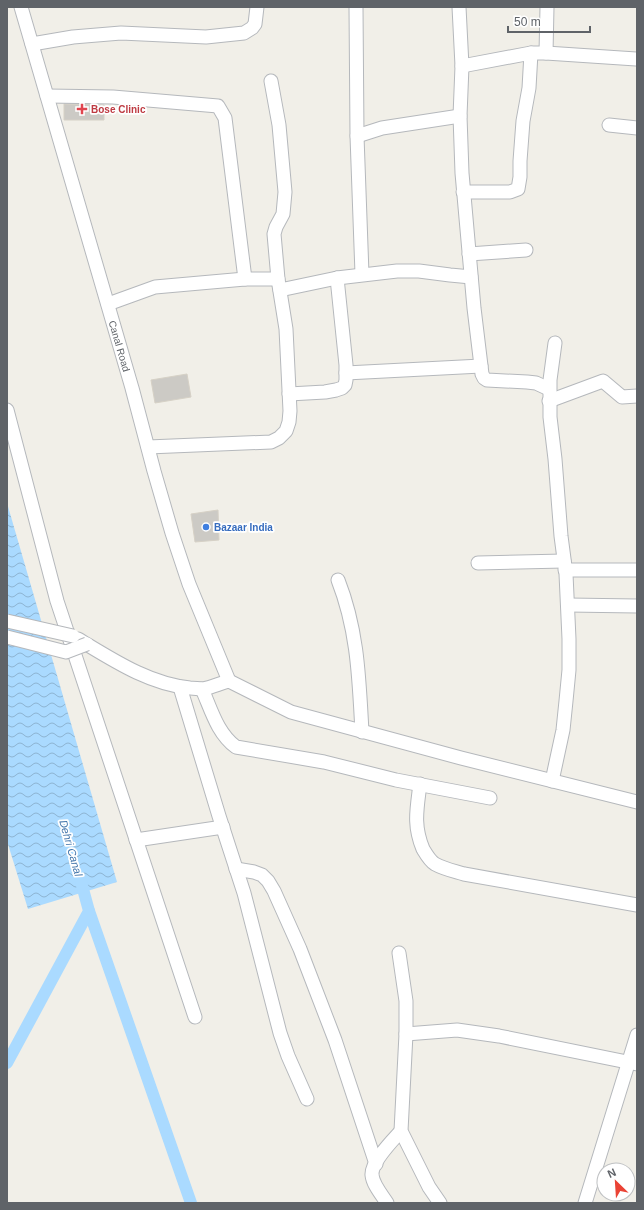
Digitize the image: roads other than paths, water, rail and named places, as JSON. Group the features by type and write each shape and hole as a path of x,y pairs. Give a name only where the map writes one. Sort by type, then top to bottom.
{"street":[{"name":"Canal Road","path":"21,7 108,304 178,555 229,681"},
{"path":"32,44 121,33 206,37 244,33 255,24 257,7"},
{"path":"356,7 357,136 362,274"},
{"path":"459,7 462,66 460,116 463,192 480,366 484,378 487,380 536,383 549,395"},
{"path":"546,53 548,7"},
{"path":"462,66 531,53 636,54"},
{"path":"463,192 510,192 518,189 523,121 529,88 531,53"},
{"path":"148,447 271,442 279,438 286,431 289,422 289,394 286,329 279,284 274,234 283,214 285,192 279,125 271,81"},
{"path":"47,96 113,97 218,106 225,118 245,279"},
{"path":"357,136 382,128 460,116"},
{"path":"609,124 637,128"},
{"path":"469,254 526,250"},
{"path":"108,304 155,287 245,279 279,284 397,271 419,271 450,276 471,277"},
{"path":"289,394 325,392 342,388 345,385 346,373 337,278"},
{"path":"552,781 563,730 569,670 568,605 555,459 551,435 549,395 555,343"},
{"path":"346,373 480,366"},
{"path":"549,395 603,381 622,397 637,396"},
{"path":"7,410 57,601 195,1017"},
{"path":"478,563 637,570"},
{"path":"338,580 348,607 354,633 362,732"},
{"path":"568,605 637,606"},
{"path":"7,621 73,636 137,672 158,681 180,687 202,689 229,681 291,712 362,732 637,802"},
{"path":"7,637 66,652 87,644"},
{"path":"180,687 244,893 280,1033 288,1056 307,1099"},
{"path":"202,689 217,724 229,742 236,747 324,762 490,798"},
{"path":"420,784 416,828 425,853 433,863 464,874 637,905"},
{"path":"136,840 223,828"},
{"path":"236,868 262,875 274,891 300,949 335,1040 376,1164"},
{"path":"399,954 406,1001 406,1034 401,1132 429,1187 440,1203"},
{"path":"406,1034 457,1030 499,1036 633,1063"},
{"path":"585,1203 633,1063 637,1035"},
{"path":"387,1203 373,1181 373,1169 383,1152 401,1132"}],"water":[{"path":"7,503 117,882 28,909 7,841"}],"waterway":[{"name":"Dehri Canal","path":"7,1063 89,911 80,878"},
{"path":"89,911 191,1203"}],"place":[{"name":"Bose Clinic","path":"82,109"},
{"name":"Bazaar India","path":"206,527"}]}
